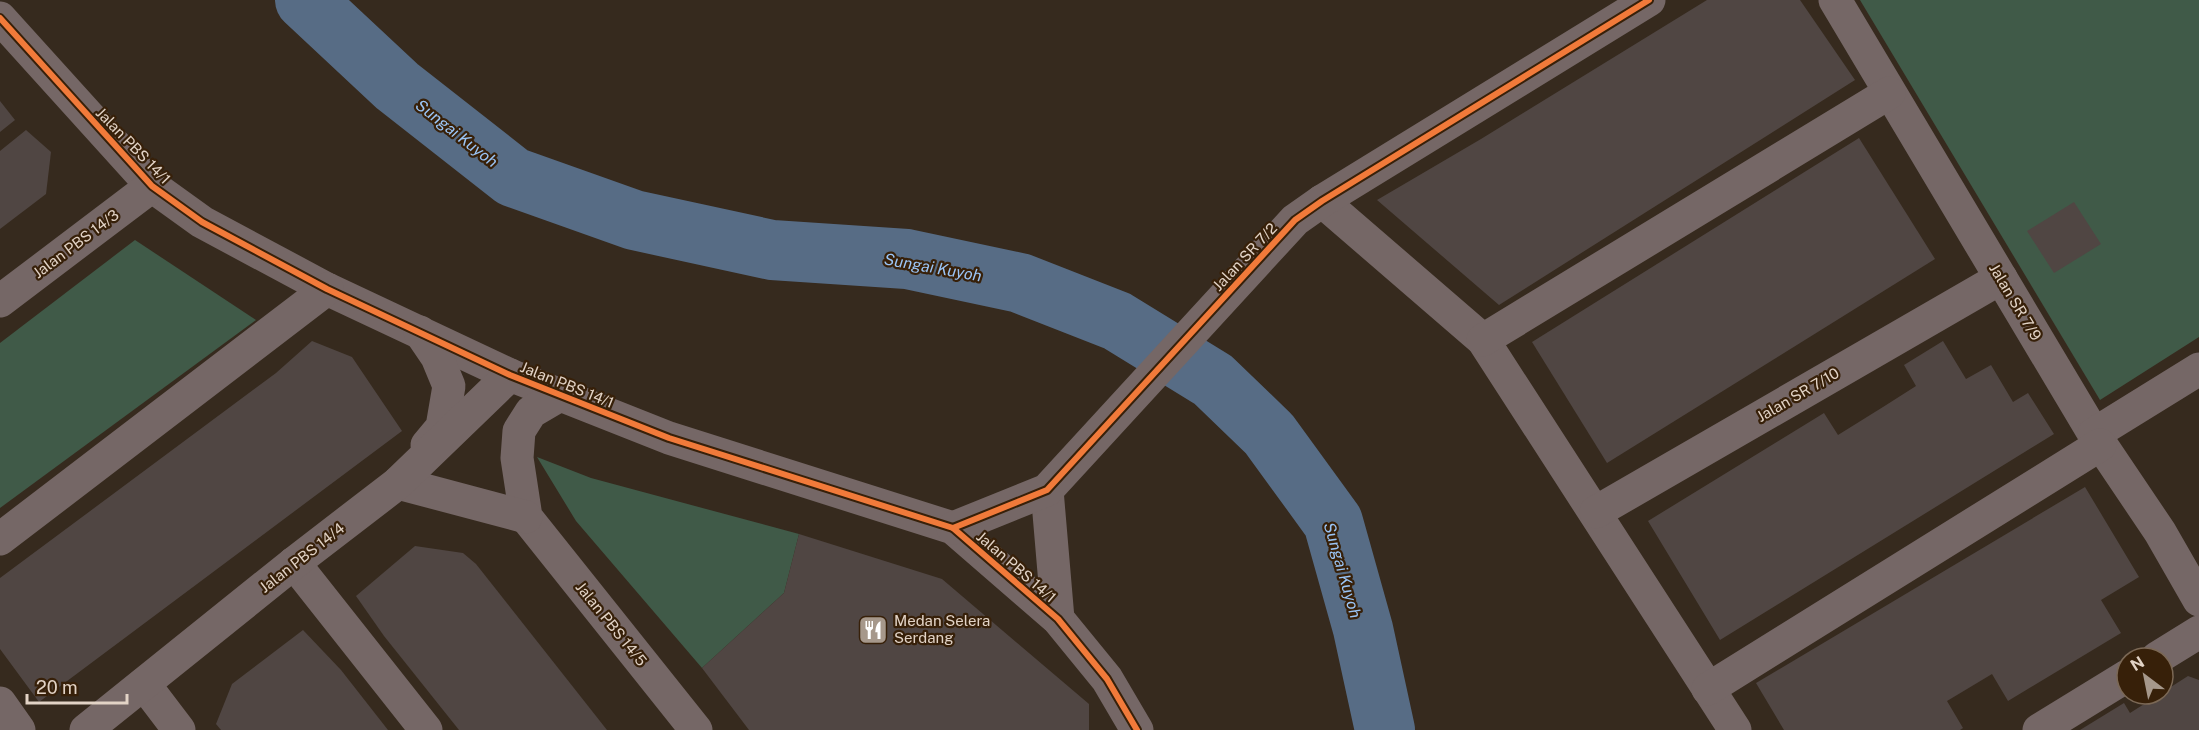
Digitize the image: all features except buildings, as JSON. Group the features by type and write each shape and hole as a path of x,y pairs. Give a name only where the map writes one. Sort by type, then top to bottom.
{"street":[{"name":"Jalan SR 7/2","path":"953,528 1047,490 1295,220 1322,201 1649,0"},
{"name":"Jalan SR 7/9","path":"1835,0 2097,439 2160,532 2199,600"},
{"name":"Jalan PBS 14/1","path":"0,18 152,186 202,222 327,289 510,375 669,438 953,528 1058,619 1107,679 1137,730"},
{"path":"1484,340 1889,93"},
{"name":"Jalan PBS 14/3","path":"0,301 152,186"},
{"path":"1322,201 1484,340 1735,730"},
{"name":"Jalan SR 7/10","path":"1596,512 2001,278"},
{"path":"0,539 327,289"},
{"path":"420,332 437,357 449,386 442,427 398,483 526,517"},
{"path":"1708,689 2097,439 2199,369"},
{"name":"Jalan PBS 14/4","path":"86,730 294,563 398,483 510,375"},
{"name":"Jalan PBS 14/5","path":"560,395 531,412 519,431 517,458 526,517 696,730"},
{"path":"1047,490 1058,619"},
{"path":"294,563 426,730"},
{"path":"2175,647 2199,632"},
{"path":"1107,679 1111,730"},
{"path":"2039,730 2115,683"},
{"path":"144,684 179,730"},
{"path":"0,703 20,730"}],"green space":[{"path":"1860,0 2199,0 2199,337 2100,400"},
{"path":"135,240 256,320 0,508 0,343"},
{"path":"537,457 591,478 799,534 784,593 702,668 576,521"}],"waterway":[{"name":"Sungai Kuyoh","path":"305,0 397,86 513,177 634,220 772,250 907,259 1020,283 1117,321 1213,380 1269,434 1333,522 1363,629 1385,730"}],"cycle path":[{"path":"953,528 1047,490 1295,220 1322,201 1649,0"},
{"path":"0,18 152,186 202,222 327,289 510,375 669,438 953,528 1058,619 1107,679 1137,730"}],"place":[{"name":"Medan Selera Serdang","path":"873,630"}]}
